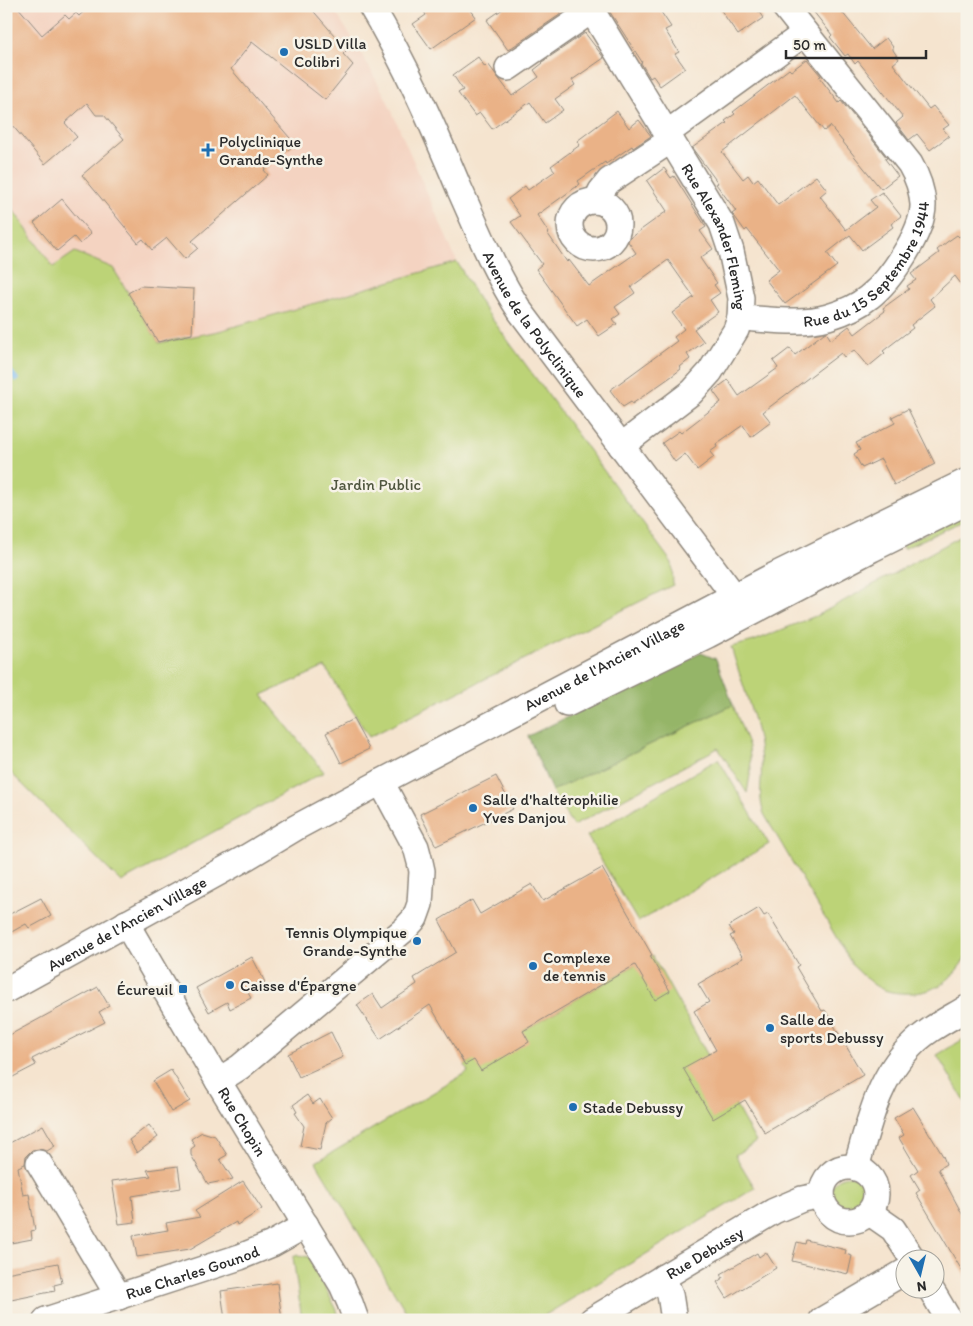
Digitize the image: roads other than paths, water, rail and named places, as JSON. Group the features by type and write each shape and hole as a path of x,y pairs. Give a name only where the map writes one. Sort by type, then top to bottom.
{"street":[{"name":"Avenue de la Polyclinique","path":"371,6 393,43 419,96 500,278 520,311 741,605"},
{"name":"Rue du 15 Septembre 1944","path":"740,318 792,321 817,319 846,311 862,303 876,292 887,278 917,233 922,215 923,205 920,188 910,164 784,6"},
{"name":"Rue Alexander Fleming","path":"590,8 718,217 731,251 741,298 740,318 732,338 710,372 685,399 621,446"},
{"path":"508,68 590,8"},
{"path":"596,201 609,181 805,33"},
{"name":"Avenue de l'Ancien Village","path":"6,990 247,857 297,827 384,788 741,605 967,481"},
{"name":"Avenue de l'Ancien Village","path":"741,605 872,549 967,502"},
{"path":"218,1081 234,1072 406,929 415,918 421,897 420,862 416,847 384,788"},
{"name":"Rue Chopin","path":"126,923 346,1294 356,1320"},
{"path":"856,1168 878,1098 903,1053 926,1033 966,1008"},
{"path":"39,1163 119,1297"},
{"path":"842,1168 856,1168 868,1174 875,1186 876,1200 870,1212 858,1220 849,1222 832,1216 826,1209 822,1195 824,1182 834,1172 842,1168"},
{"name":"Rue Debussy","path":"592,1320 784,1206 802,1199 822,1195"},
{"path":"870,1212 893,1229 905,1248"},
{"name":"Rue Charles Gounod","path":"46,1320 250,1254 306,1225"},
{"path":"663,1277 670,1294 674,1320"},
{"path":"822,1320 896,1277"},
{"path":"936,1298 949,1320"}],"waterway":[{"path":"6,367 16,379"}],"place":[{"name":"USLD Villa Colibri","path":"284,52"},
{"name":"Polyclinique Grande-Synthe","path":"208,150"},
{"name":"Salle d'haltérophilie Yves Danjou","path":"473,808"},
{"name":"Tennis Olympique Grande-Synthe","path":"417,941"},
{"name":"Complexe de tennis","path":"533,966"},
{"name":"Caisse d'Épargne","path":"230,985"},
{"name":"Écureuil","path":"183,989"},
{"name":"Salle de sports Debussy","path":"770,1028"},
{"name":"Stade Debussy","path":"573,1107"}],"park label":[{"name":"Jardin Public","path":"376,484"}]}
